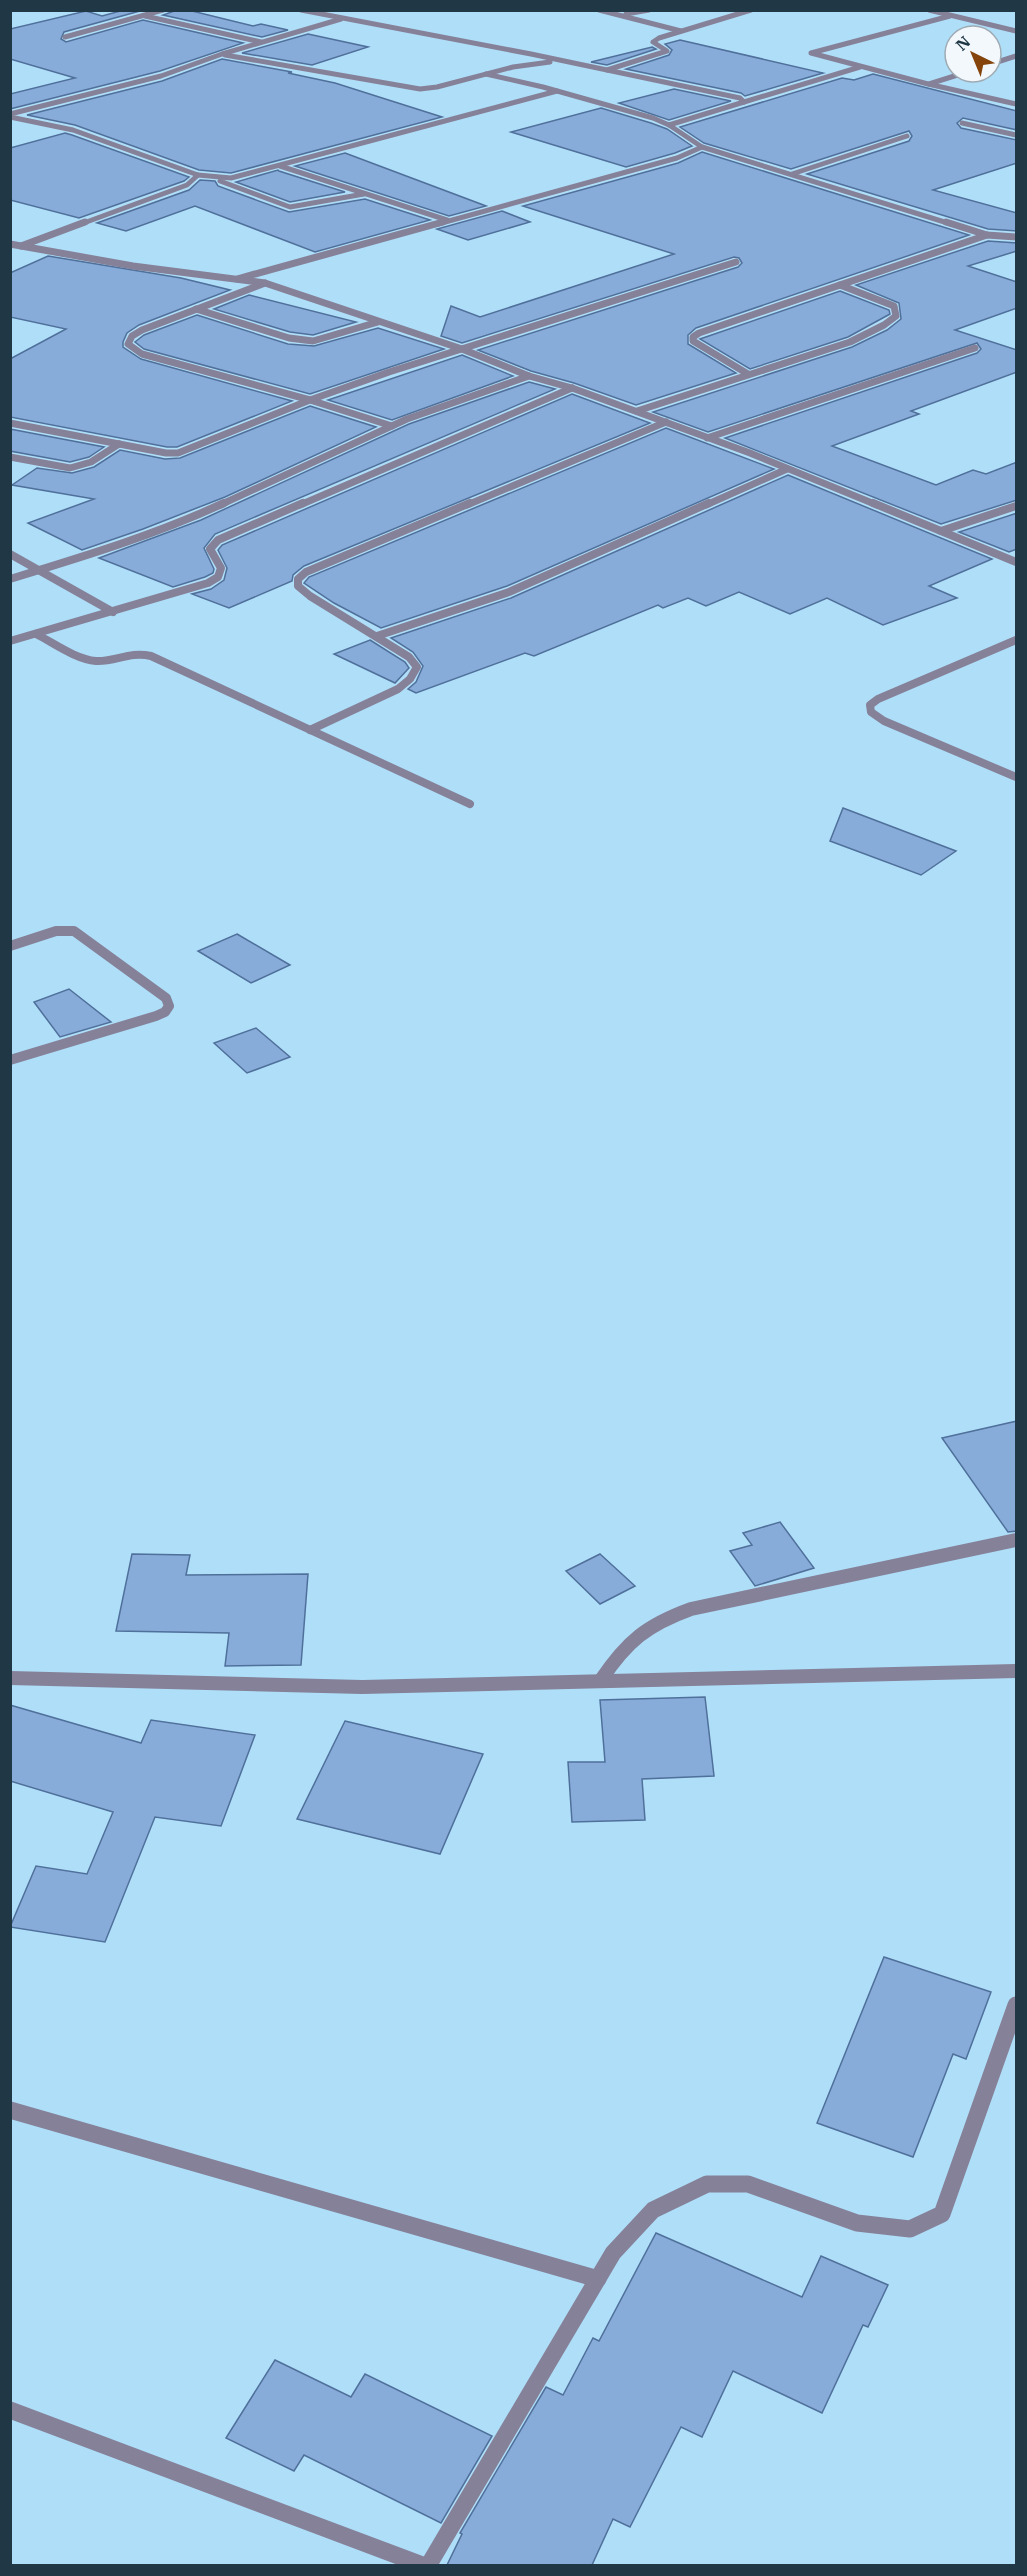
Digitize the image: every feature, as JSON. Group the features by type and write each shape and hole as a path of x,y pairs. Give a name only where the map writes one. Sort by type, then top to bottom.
{"street":[{"path":"65,37 163,10"},
{"path":"301,10 560,60 740,98 744,102"},
{"path":"599,10 683,31"},
{"path":"619,15 649,10"},
{"path":"606,70 667,51 654,44 654,40 751,10"},
{"path":"929,10 1017,31"},
{"path":"146,16 262,42"},
{"path":"950,16 811,53 928,84 1015,103"},
{"path":"10,116 145,81 222,54 342,19"},
{"path":"222,54 420,89 560,60"},
{"path":"669,125 861,67"},
{"path":"486,74 640,114 669,125 702,147 987,235 1017,237"},
{"path":"928,84 943,79"},
{"path":"213,178 231,178 280,166 558,91"},
{"path":"10,116 73,130 290,207 366,194"},
{"path":"962,123 1017,135"},
{"path":"792,174 907,136"},
{"path":"237,279 677,158 702,147"},
{"path":"280,166 447,220"},
{"path":"21,246 177,189 195,180 198,175"},
{"path":"748,374 693,341 693,337 699,333 987,235"},
{"path":"10,244 133,266 265,283 637,411 788,469 1017,562"},
{"path":"10,423 166,453 178,453 310,400 736,262"},
{"path":"265,283 142,330 132,336 128,344 142,354 310,400 392,426"},
{"path":"637,411 861,337 896,316 894,306 840,285"},
{"path":"196,309 289,338 313,341 378,322"},
{"path":"707,438 975,348"},
{"path":"10,579 190,519 392,426 448,403 530,376"},
{"path":"10,641 208,583 218,577 221,568 210,549 218,540 573,388"},
{"path":"310,730 398,689 410,679 417,667 409,657 310,596 298,586 298,579 306,572 666,422"},
{"path":"10,457 69,468 91,462 119,444"},
{"path":"376,636 509,592 788,469"},
{"path":"941,531 1017,506"},
{"path":"10,554 113,612"},
{"path":"36,633 84,658 96,661 128,652 139,652 151,656 470,804"},
{"path":"1017,640 878,699 870,705 871,712 884,721 1017,777"},
{"path":"10,946 56,931 74,931 166,998 169,1006 165,1012 156,1017 10,1060"},
{"path":"601,1680 618,1654 633,1637 658,1620 691,1609 1017,1540"},
{"path":"10,1678 362,1687 1017,1671"},
{"path":"10,2410 426,2565 613,2253 653,2210 707,2184 748,2184 857,2223 910,2229 942,2214 1017,2005"},
{"path":"10,2110 598,2279"}],"building":[{"path":"124,10 140,11 64,32 61,39 66,42 143,20 243,43 160,71 10,109 10,94 75,78 10,59 10,29 86,11 102,16"},
{"path":"177,10 188,10 253,26 261,24 288,30 262,37 163,15"},
{"path":"308,34 368,47 312,65 242,53"},
{"path":"680,40 823,73 745,96 741,93 626,69 669,55 672,50 665,44"},
{"path":"652,47 656,49 607,65 591,62"},
{"path":"222,59 292,72 288,73 335,83 442,117 231,173 199,170 75,125 27,115 162,81"},
{"path":"873,74 1017,111 1017,130 963,118 957,123 961,128 1017,140 1017,163 933,190 1017,213 1017,231 988,229 807,174 909,141 912,136 909,131 791,169 704,143 680,127 842,78 854,80"},
{"path":"674,89 731,101 669,120 619,103"},
{"path":"601,108 667,129 692,146 626,167 511,132"},
{"path":"65,133 189,177 184,181 79,218 10,200 10,148"},
{"path":"702,152 969,235 696,328 688,335 688,344 736,373 636,405 574,383 531,371 478,350 738,267 742,263 739,258 734,257 462,343 441,336 451,306 480,317 674,254 523,206 678,163"},
{"path":"345,153 486,206 449,216 295,166"},
{"path":"278,170 345,192 290,202 236,182"},
{"path":"200,180 215,181 218,186 289,212 365,199 430,220 315,252 195,206 126,231 97,223 189,190"},
{"path":"502,211 530,222 468,240 437,229"},
{"path":"988,241 1017,243 1017,251 968,266 1017,282 1017,308 955,330 1017,350 1017,372 911,411 919,414 832,446 936,485 973,470 986,474 1017,462 1017,500 941,524 725,438 977,353 981,349 977,343 708,432 653,412 852,347 887,330 901,319 899,303 856,285"},
{"path":"48,256 181,278 230,290 139,325 127,333 123,347 141,359 292,401 177,447 10,417 10,359 66,329 10,317 10,273"},
{"path":"840,291 889,310 890,314 848,337 750,369 700,339"},
{"path":"249,295 356,322 313,335 290,332 214,309"},
{"path":"197,315 288,344 314,346 378,328 444,349 310,394 144,349 135,342 144,335"},
{"path":"462,355 513,376 392,420 328,400"},
{"path":"529,382 555,389 215,534 204,548 214,569 213,573 205,577 173,587 99,558 201,520 409,424"},
{"path":"572,394 650,423 304,566 293,575 292,581 229,608 192,594 211,589 224,580 227,568 218,550 222,545"},
{"path":"310,406 376,427 225,497 82,550 28,523 94,499 12,485 37,468 72,473 94,467 120,450 165,459 180,458"},
{"path":"666,428 774,469 507,586 381,628 334,603 304,583 309,577"},
{"path":"10,429 104,447 89,457 70,462 10,451"},
{"path":"788,475 992,559 929,586 957,598 883,625 827,598 790,614 739,592 706,606 688,598 663,608 658,605 534,656 525,653 416,693 408,689 416,682 423,666 413,652 391,638 511,598"},
{"path":"1017,513 1017,549 1009,552 959,532"},
{"path":"370,640 405,662 409,668 395,683 334,654"},
{"path":"843,808 956,851 921,875 830,841"},
{"path":"237,934 290,965 251,983 198,951"},
{"path":"69,989 111,1022 60,1037 34,1002"},
{"path":"256,1028 290,1057 247,1073 214,1043"},
{"path":"1017,1421 1017,1531 1008,1532 942,1438"},
{"path":"780,1522 814,1568 755,1586 730,1551 752,1545 743,1533"},
{"path":"132,1554 190,1555 186,1575 308,1574 301,1665 225,1666 229,1633 116,1631"},
{"path":"600,1554 635,1586 600,1604 566,1571"},
{"path":"705,1697 714,1776 642,1779 645,1820 572,1822 568,1762 605,1762 600,1700"},
{"path":"10,1705 141,1743 151,1720 255,1735 221,1826 155,1817 105,1942 10,1927 36,1866 87,1874 113,1812 10,1781"},
{"path":"345,1721 483,1754 440,1854 297,1819"},
{"path":"884,1957 991,1992 966,2059 953,2054 913,2157 817,2123"},
{"path":"656,2233 802,2297 821,2256 888,2285 868,2327 863,2325 822,2413 733,2371 702,2437 681,2427 630,2527 613,2519 592,2565 447,2565 462,2534 460,2533 546,2387 563,2395 593,2338 599,2341"},
{"path":"275,2360 351,2397 365,2374 492,2436 441,2523 304,2455 294,2471 226,2438"}]}
